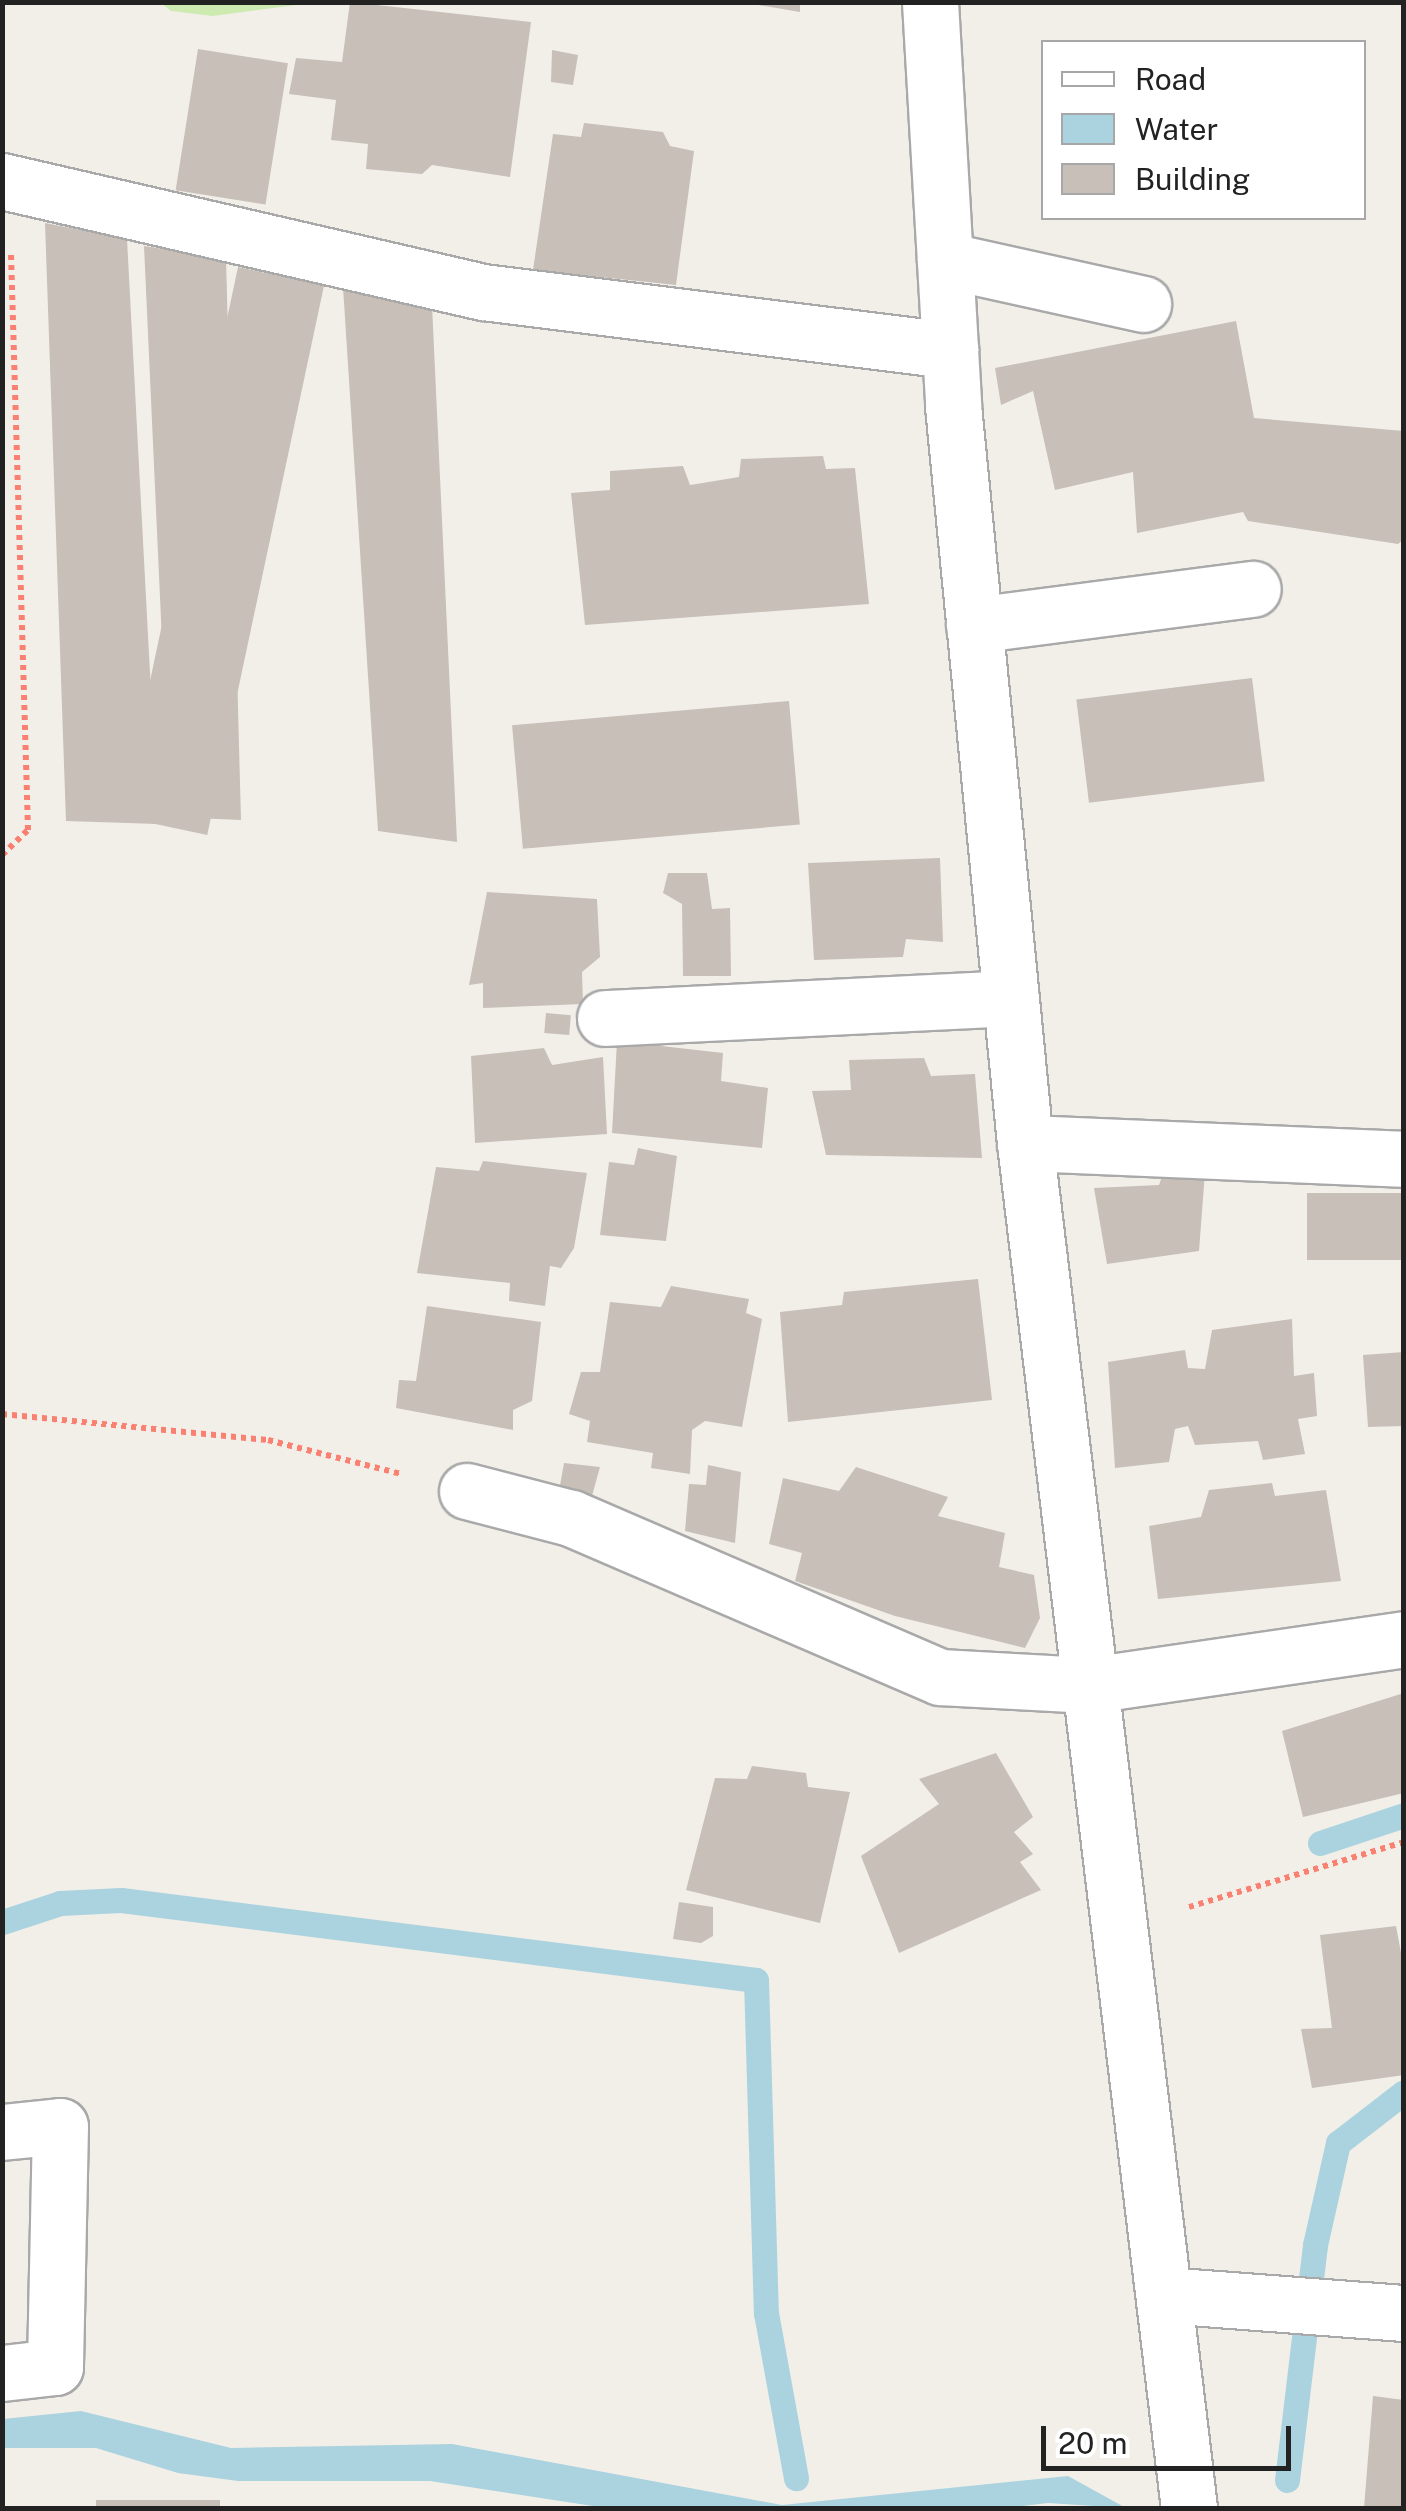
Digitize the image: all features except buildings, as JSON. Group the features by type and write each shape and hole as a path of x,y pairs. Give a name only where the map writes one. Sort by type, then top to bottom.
{"street":[{"path":"930,2 950,350 1025,1144 1189,2508"},
{"path":"6,182 483,292 950,350"},
{"path":"945,260 1143,304"},
{"path":"974,625 1254,589"},
{"path":"605,1018 1011,998"},
{"path":"1025,1144 1404,1159"},
{"path":"467,1492 571,1518 940,1677 1090,1685 1404,1639"},
{"path":"2,2132 60,2126 55,2367 2,2372"},
{"path":"1164,2295 1404,2313"}],"path":[{"path":"2,855 28,830 6,182"},
{"path":"2,1414 268,1440 467,1492"},
{"path":"1119,1928 1404,1842"}],"green space":[{"path":"161,3 312,3 213,16 171,11"}],"water":[{"path":"81,2411 231,2448 452,2444 782,2505 1068,2476 1126,2508 1048,2503 1006,2508 606,2508 430,2481 238,2481 178,2473 96,2448 3,2448 3,2419"}],"waterway":[{"path":"1320,1843 1404,1815"},
{"path":"2,1922 60,1903 121,1900 756,1980 766,2313 796,2478"},
{"path":"1287,2480 1315,2245 1338,2143 1404,2092"}]}
